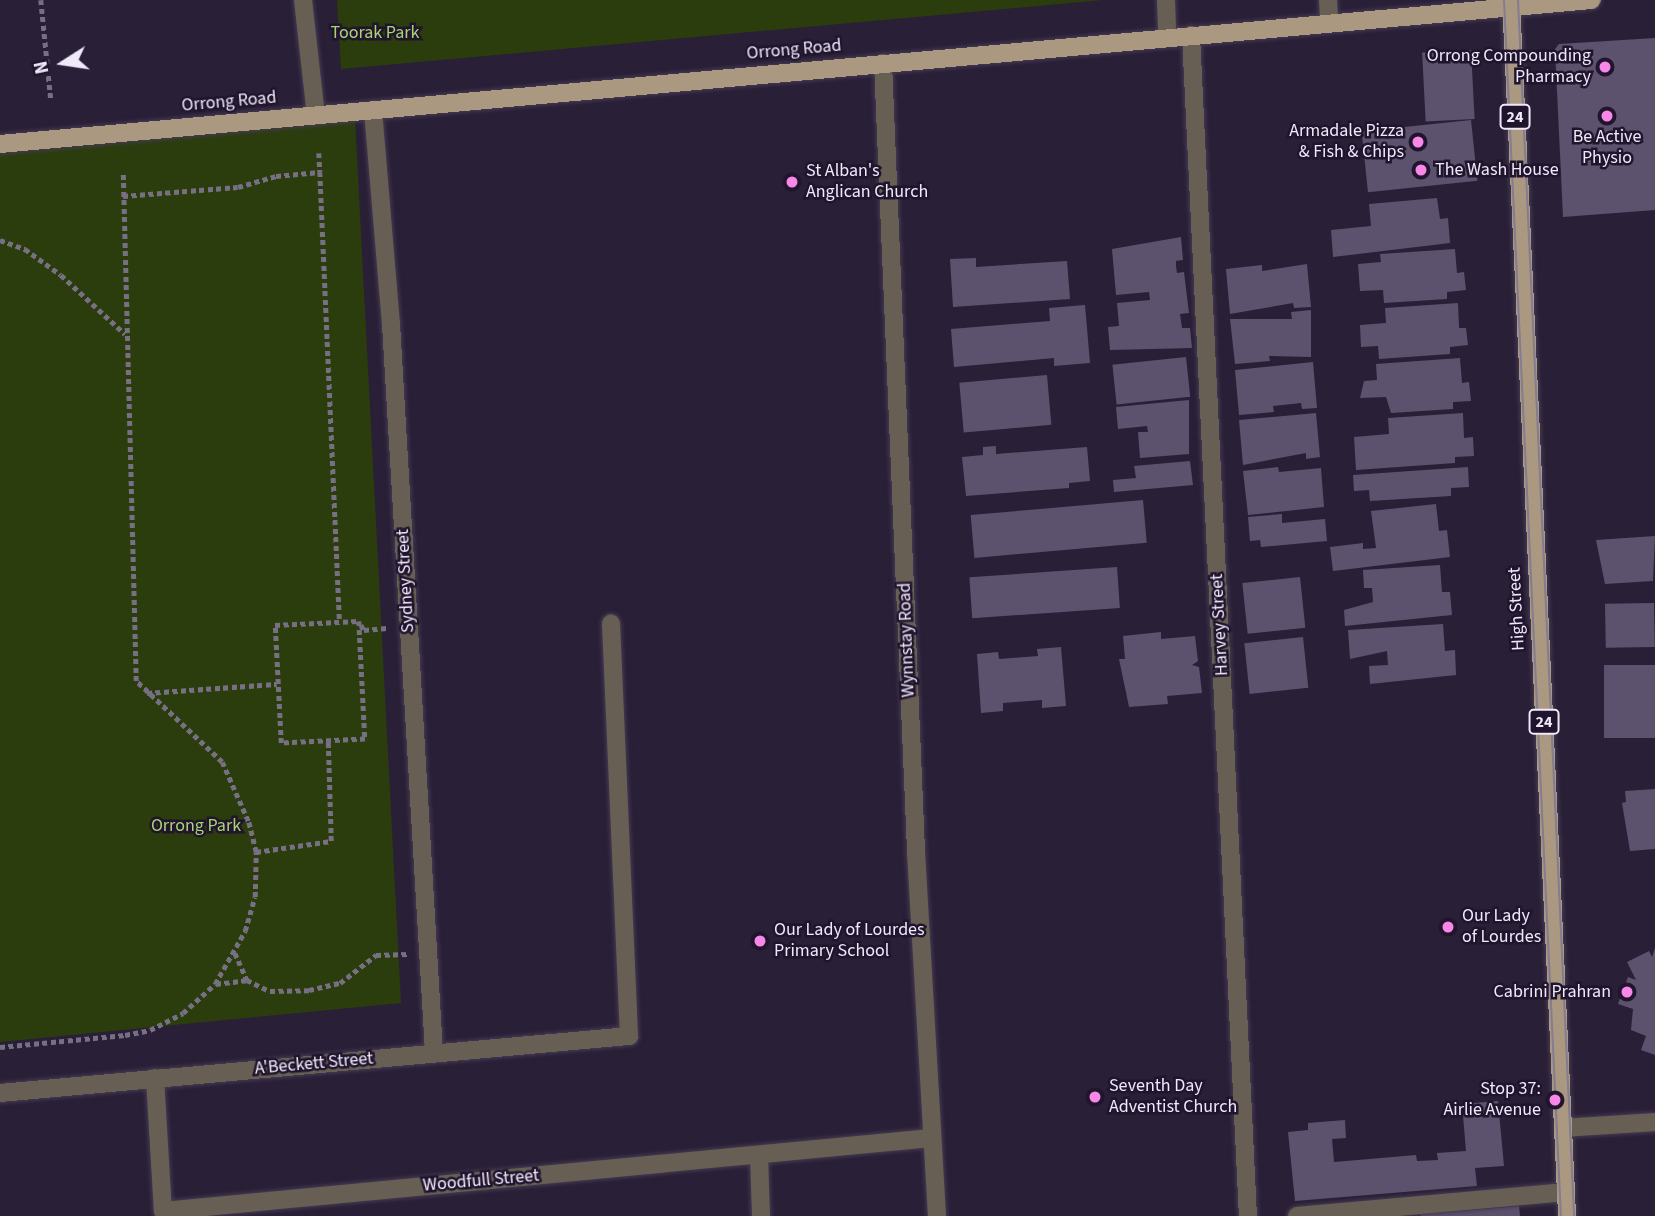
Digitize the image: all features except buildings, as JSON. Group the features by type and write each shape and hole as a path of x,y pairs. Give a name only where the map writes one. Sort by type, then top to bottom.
{"main road":[{"name":"Orrong Road","path":"0,144 1191,35 1511,3 1591,0"},
{"name":"High Street","path":"1511,3 1567,1216"}],"street":[{"path":"303,0 316,115"},
{"path":"1166,0 1167,37"},
{"path":"1328,0 1329,22"},
{"name":"Harvey Street","path":"1191,35 1248,1216"},
{"name":"Wynnstay Road","path":"883,63 937,1216"},
{"name":"Sydney Street","path":"373,110 391,324 433,1053"},
{"name":"A'Beckett Street","path":"0,1093 629,1036 611,623"},
{"name":"Woodfull Street","path":"155,1078 163,1211 932,1138"},
{"path":"1563,1128 1655,1122"},
{"path":"759,1154 761,1216"},
{"path":"1297,1216 1377,1213 1566,1192"}],"path":[{"path":"41,0 51,101"},
{"path":"319,153 340,622"},
{"path":"0,1047 150,1030 183,1013 215,984 234,953 255,897 256,852 237,789 222,762 136,681 123,171"},
{"path":"123,196 239,187 276,176 320,172"},
{"path":"0,240 25,249 61,275 126,335"},
{"path":"359,621 365,738 281,743 275,625 359,621"},
{"path":"359,621 364,630 370,629"},
{"path":"146,693 277,684"},
{"path":"256,852 331,841 328,741"},
{"path":"234,953 247,980"},
{"path":"215,984 247,980 270,991 309,990 340,983 376,955 412,953"}],"green space":[{"name":"Toorak Park","path":"337,0 1103,0 341,69"},
{"name":"Orrong Park","path":"355,119 401,1003 0,1042 0,148"}],"tram line":[{"path":"1504,0 1561,1216"},
{"path":"1518,0 1574,1216"}],"place":[{"name":"Orrong Compounding Pharmacy","path":"1605,67"},
{"name":"Be Active Physio","path":"1607,116"},
{"name":"Armadale Pizza & Fish & Chips","path":"1418,142"},
{"name":"The Wash House","path":"1421,170"},
{"name":"St Alban's Anglican Church","path":"792,182"},
{"name":"Our Lady of Lourdes","path":"1448,927"},
{"name":"Our Lady of Lourdes Primary School","path":"760,941"},
{"name":"Cabrini Prahran","path":"1627,992"},
{"name":"Seventh Day Adventist Church","path":"1095,1097"},
{"name":"Stop 37: Airlie Avenue","path":"1555,1100"}]}
